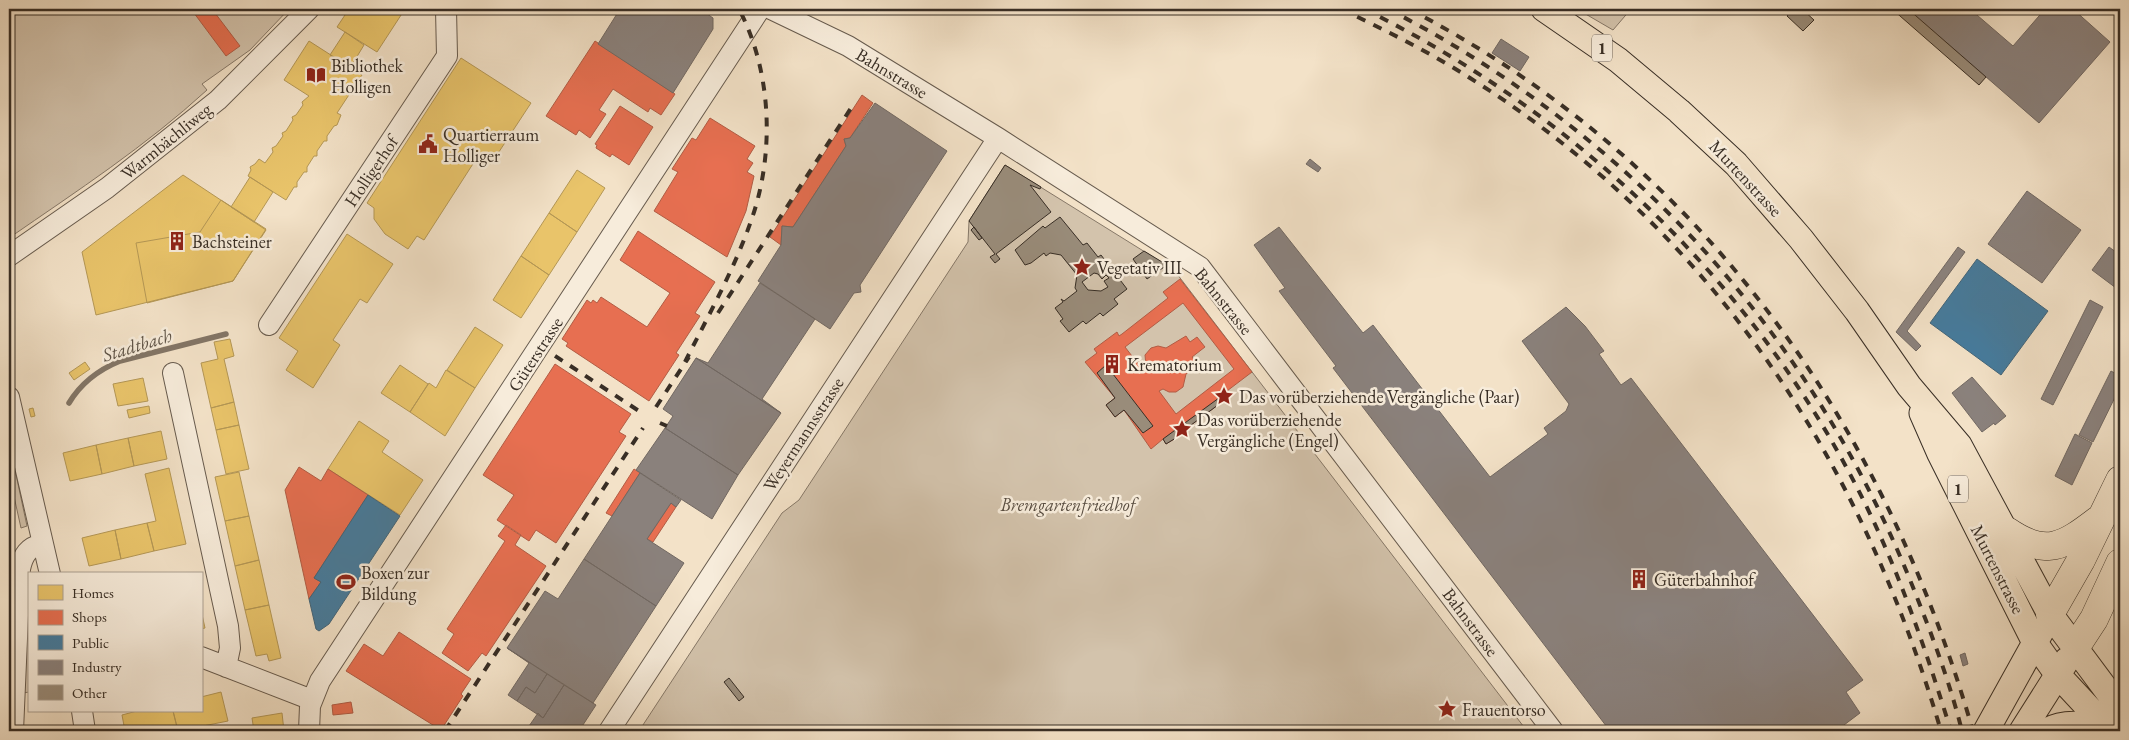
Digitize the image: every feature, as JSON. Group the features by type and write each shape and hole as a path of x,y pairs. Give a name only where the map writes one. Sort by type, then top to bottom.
{"highway":[{"path":"2050,614 2102,518 2120,480"},
{"path":"2007,532 2034,546 2050,547 2073,540 2102,518"},
{"path":"2075,648 2094,619 2120,562"}],"main road":[{"name":"Murtenstrasse","path":"1544,9 1618,60 1679,111 1736,164 1812,253 1910,386 1959,445 2050,614 2075,648 2113,723"},
{"name":"Murtenstrasse","path":"1910,386 1940,454 2035,643 2057,674 2113,723"},
{"name":"Murtenstrasse","path":"1986,731 2050,614"},
{"path":"2022,731 2075,648"},
{"path":"2046,731 2056,726 2069,724 2113,723"}],"street":[{"name":"Warmbächliweg","path":"9,256 84,205 218,100 309,9"},
{"name":"Holligerhof","path":"269,325 447,56 446,9"},
{"name":"Güterstrasse","path":"309,731 312,700 325,673 760,9"},
{"name":"Bahnstrasse","path":"772,9 848,46 998,138 1200,267 1553,731"},
{"name":"Weyermannsstrasse","path":"608,731 998,138"},
{"path":"173,373 229,631 230,648 226,667"},
{"path":"9,397 49,572"},
{"path":"13,731 13,631 23,559 31,548 42,544"},
{"path":"202,657 312,700"},
{"path":"82,712 85,731"}],"green space":[{"path":"9,9 289,9 250,50 202,84 207,90 184,111 111,167 9,238"},
{"path":"1577,9 1631,9 1613,30"},
{"name":"Bremgartenfriedhof","path":"1005,165 1174,270 1527,731 639,731 782,513 799,500 968,242 969,221"},
{"path":"9,442 27,526 21,528 9,474"},
{"path":"28,606 28,692 23,693"}],"building: Homes":[{"path":"349,9 405,9 377,52 337,27"},
{"path":"345,32 364,45 350,68 330,55"},
{"path":"309,41 362,75 337,113 341,115 337,125 334,126 327,136 327,141 324,141 317,151 317,156 314,156 307,167 307,172 304,172 297,182 297,187 294,187 286,200 248,176 251,170 250,167 259,159 265,163 273,152 272,148 276,146 283,136 282,133 286,131 293,120 292,117 296,115 303,105 302,102 309,96 284,80"},
{"path":"461,58 531,103 491,164 478,156 424,240 417,236 408,249 385,234 374,219 374,208 367,203"},
{"path":"577,170 605,188 577,232 549,213"},
{"name":"Bachsteiner","path":"183,175 266,230 233,281 96,315 82,252"},
{"path":"250,177 273,192 254,222 231,207"},
{"path":"221,200 266,229 233,281 147,303 136,243 200,232"},
{"path":"549,213 577,232 549,275 521,256"},
{"path":"347,234 393,264 367,303 360,299 333,340 340,345 313,388 286,370 298,351 279,338"},
{"path":"521,256 549,275 521,318 493,300"},
{"path":"475,327 503,345 475,388 447,370"},
{"path":"230,339 234,356 224,359 234,402 211,408 201,363 218,359 214,342"},
{"path":"85,362 90,369 74,380 69,373"},
{"path":"400,365 428,384 410,412 381,393"},
{"path":"446,370 475,388 445,436 410,412 429,383 436,388"},
{"path":"143,378 148,401 118,406 113,384"},
{"path":"234,402 239,425 216,430 211,408"},
{"path":"149,406 150,413 129,418 127,410"},
{"path":"33,408 35,416 31,417 29,409"},
{"path":"359,421 389,441 382,452 423,480 400,515 328,469"},
{"path":"239,425 249,469 226,474 216,430"},
{"path":"161,431 167,459 134,466 128,438"},
{"path":"128,438 134,466 102,474 96,445"},
{"path":"96,445 102,474 70,481 63,453"},
{"path":"169,468 186,544 154,551 147,523 156,521 145,474"},
{"path":"239,472 249,516 225,521 215,477"},
{"path":"249,516 259,560 235,566 225,521"},
{"path":"147,523 154,551 121,559 115,530"},
{"path":"115,530 121,559 89,566 82,538"},
{"path":"259,560 269,605 245,610 235,566"},
{"path":"269,605 281,658 269,661 267,654 256,656 245,610"},
{"path":"202,614 205,628 202,629"},
{"path":"221,692 228,721 178,731 173,712 202,712 202,697"},
{"path":"133,712 173,712 178,731 125,731 122,715"},
{"path":"282,713 284,731 254,731 252,718"},
{"path":"55,726 56,731 34,731 34,730"}],"building: Shops":[{"path":"191,9 212,9 240,46 226,56"},
{"path":"595,41 675,94 661,115 650,108 648,112 613,89 599,110 606,114 590,138 579,130 576,135 546,116"},
{"path":"862,95 873,103 850,138 844,139 846,146 793,227 782,226 781,245 770,237"},
{"path":"620,106 653,127 629,165 612,154 610,157 596,148 597,145 595,144"},
{"path":"710,118 755,146 747,159 753,163 747,172 754,176 746,211 727,257 654,211 678,172 672,169 692,138 696,140"},
{"path":"638,231 715,282 695,313 700,316 676,353 679,355 649,401 566,346 568,343 562,339 587,300 591,303 593,300 597,303 601,297 647,327 670,293 620,260"},
{"name":"Krematorium","path":"1180,279 1252,372 1223,394 1226,399 1183,431 1184,433 1166,444 1163,439 1151,449 1124,410 1115,417 1106,405 1115,398 1085,362 1097,353 1094,349 1117,332 1119,336 1122,334 1168,298 1163,292","holes":["1183,303 1234,369 1176,414 1159,391 1163,389 1169,392 1176,392 1183,387 1186,374 1197,363 1192,357 1205,347 1197,337 1190,342 1186,336 1166,348 1158,346 1151,348 1145,355 1146,366 1142,369 1125,347"]},
{"path":"555,364 631,414 619,432 626,436 556,543 536,530 529,541 497,520 514,495 483,475"},
{"path":"299,467 321,481 328,469 368,495 314,578 321,582 309,599 285,490"},
{"path":"634,469 640,473 612,516 606,513"},
{"path":"671,503 676,507 653,542 647,539"},
{"path":"506,525 521,535 515,545 546,566 486,656 482,653 468,671 442,653 454,634 447,629 505,541 498,536"},
{"path":"399,632 471,679 461,694 463,696 441,730 346,671 364,644 383,656"},
{"path":"351,702 353,713 333,715 332,705"}],"building: Public":[{"path":"1977,259 2048,311 2001,375 1930,323"},
{"path":"368,495 400,516 329,624 319,631 316,629 309,599 321,582 314,578"}],"building: Industry":[{"path":"620,9 700,9 713,18 713,29 673,93 598,44"},
{"path":"1908,9 1970,9 2013,46 2045,9 2073,9 2110,42 2039,123"},
{"path":"1501,39 1529,57 1520,71 1492,53"},
{"path":"875,103 947,151 860,285 861,292 854,293 830,329 758,281 781,245 782,226 793,227 846,146 844,139 850,138"},
{"path":"1310,159 1321,168 1318,172 1306,164"},
{"path":"2027,191 2081,230 2042,283 1988,244"},
{"name":"Güterbahnhof","path":"1279,227 1363,333 1373,325 1490,477 1548,434 1544,428 1566,411 1569,404 1522,341 1566,307 1585,326 1604,351 1599,354 1621,385 1631,378 1863,680 1846,692 1860,713 1844,725 1848,731 1610,731 1333,368 1336,366 1279,291 1285,288 1254,245"},
{"path":"1958,247 1965,252 1907,331 1921,346 1916,351 1896,332"},
{"path":"2109,247 2120,255 2120,291 2092,270"},
{"path":"760,283 815,319 762,399 781,413 696,358 708,363"},
{"path":"2090,300 2103,307 2053,405 2041,399"},
{"path":"696,358 781,413 738,475 665,428 673,416 663,409"},
{"path":"2111,371 2120,376 2120,387 2093,442 2079,435"},
{"path":"1972,377 2006,416 1982,432 1952,393"},
{"path":"665,428 738,475 712,519 636,470"},
{"path":"2075,434 2092,443 2072,485 2055,476"},
{"path":"640,473 681,500 676,507 671,503 647,539 684,563 656,606 584,559"},
{"path":"584,559 656,606 593,703 507,648 545,591 558,599"},
{"path":"507,648 547,674 535,693 526,687 517,701 508,695 529,663"},
{"path":"1965,653 1968,664 1963,666 1960,655"},
{"path":"547,674 564,685 543,718 517,701 526,687 535,693"},
{"path":"564,685 596,705 579,731 531,731 527,729 538,713 543,718"}],"building: Other":[{"path":"1793,9 1802,9 1814,20 1803,31 1787,16"},
{"path":"1892,9 1908,9 1986,77 1979,85"},
{"path":"1005,165 1041,187 1040,189 1030,185 1051,212 996,254 1000,259 995,263 990,257 995,254 969,221"},
{"path":"1060,217 1083,245 1087,243 1098,257 1101,255 1127,289 1114,299 1118,304 1103,316 1100,313 1086,324 1083,321 1069,332 1060,321 1063,319 1055,308 1063,302 1061,299 1064,301 1077,291 1075,288 1077,275 1061,255 1050,253 1046,256 1044,253 1031,263 1025,265 1015,250 1043,226 1045,228","holes":["1094,273 1098,274 1102,279 1106,275 1109,278 1104,281 1108,287 1101,291 1088,290 1082,282"]},
{"path":"974,227 982,238 979,240 971,230"},
{"path":"1144,251 1167,265 1147,279 1133,259"},
{"path":"1106,365 1153,426 1143,433 1124,410 1115,417 1106,405 1115,398 1097,373"},
{"path":"1223,395 1226,399 1183,431 1184,433 1166,444 1163,439"},
{"path":"729,678 744,697 739,701 724,682"}],"waterway":[{"name":"Stadtbach","path":"69,403 79,389 91,378 120,361 226,334"}],"railway":[{"path":"685,362 737,257 759,195 764,168 766,141 764,86 750,33 739,9"},
{"path":"1341,9 1454,68 1557,139 1635,206 1705,280 1767,360 1821,445 1868,536 1908,631 1941,731"},
{"path":"1364,9 1448,55 1528,108 1603,167 1673,232 1737,304 1794,381 1844,462 1886,549 1904,594 1951,731"},
{"path":"1388,9 1478,60 1561,119 1638,184 1708,255 1771,333 1828,416 1877,505 1918,600 1948,682 1962,731"},
{"path":"1409,9 1513,71 1608,142 1692,222 1767,310 1832,406 1888,508 1935,617 1973,731"},
{"path":"718,313 853,105"},
{"path":"540,346 639,411"},
{"path":"656,407 689,357"},
{"path":"660,423 667,426"},
{"path":"445,731 643,428"}],"place":[{"name":"Bibliothek Holligen","path":"316,75"},
{"name":"Quartierraum Holliger","path":"428,144"},
{"name":"Bachsteiner","path":"177,241"},
{"name":"Vegetativ III","path":"1082,267"},
{"name":"Krematorium","path":"1112,364"},
{"name":"Das vorüberziehende Vergängliche (Paar)","path":"1224,396"},
{"name":"Das vorüberziehende Vergängliche (Engel)","path":"1182,429"},
{"name":"Güterbahnhof","path":"1639,579"},
{"name":"Boxen zur Bildung","path":"346,582"},
{"name":"Frauentorso","path":"1447,709"}]}
